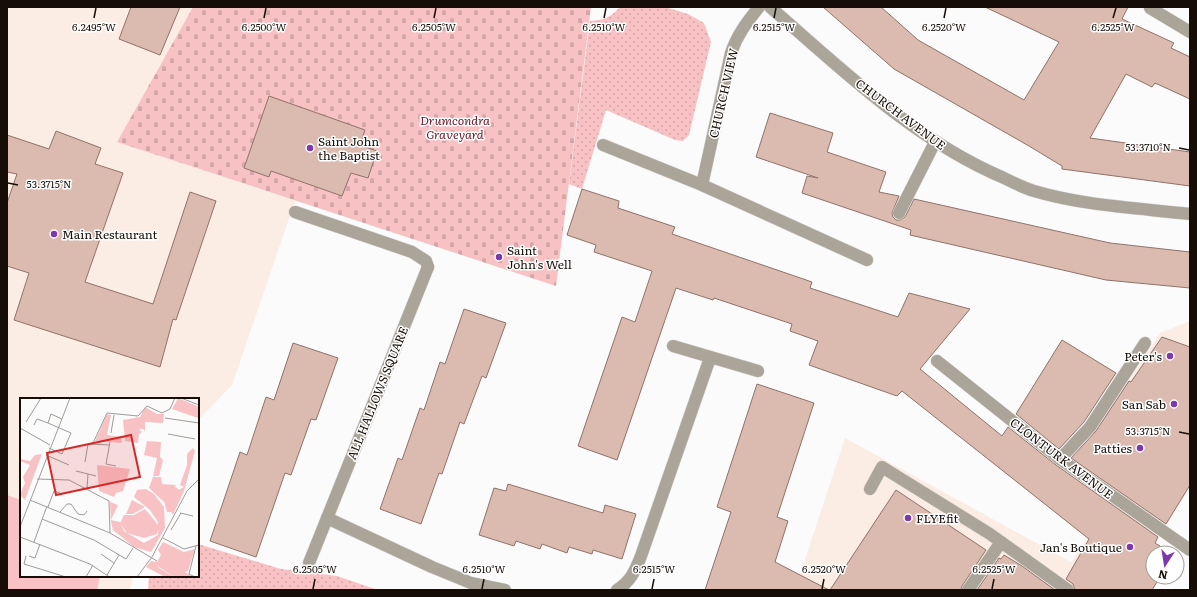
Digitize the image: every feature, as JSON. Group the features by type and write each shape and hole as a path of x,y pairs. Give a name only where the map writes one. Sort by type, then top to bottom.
{"street":[{"name":"CHURCH VIEW","path":"702,185 731,53 744,26 759,7"},
{"name":"CHURCH AVENUE","path":"770,7 842,70 896,114 935,142 983,169 1033,191 1073,200 1190,214"},
{"path":"1150,8 1190,32"},
{"path":"899,213 935,142"},
{"path":"603,145 702,185 867,260"},
{"name":"ALL HALLOWS SQUARE","path":"295,212 412,252 426,261 428,267 309,562"},
{"path":"1060,459 1090,427 1145,343"},
{"path":"673,346 758,371"},
{"path":"617,590 626,584 634,572 641,556 710,358"},
{"name":"CLONTURK AVENUE","path":"937,361 1060,459 1190,550"},
{"path":"870,489 882,467 990,534 1068,590"},
{"path":"327,518 458,578 471,583 505,590"},
{"path":"968,590 1001,542"}],"shaded area":[{"path":"7,7 193,7 117,142 295,201 232,385 199,419 199,398 20,398 20,577 133,577 130,590 7,590"},
{"path":"1190,321 1190,488 1153,545 1145,545 1145,558 1124,590 795,590 845,438 1071,562 1114,499 1071,467 1160,333"}],"green space":[{"name":"Drumcondra Graveyard","path":"193,7 591,7 556,286 117,142"},
{"path":"620,7 665,7 688,14 704,23 711,42 689,135 683,141 675,140 606,110 582,189 569,184 590,21 606,18"},
{"path":"7,495 20,500 20,577 100,577 97,590 7,590"},
{"path":"199,544 281,569 337,576 378,590 148,590 149,577 199,577"}],"building":[{"path":"131,7 180,7 160,55 119,39"},
{"path":"823,7 881,7 918,40 1024,100 1059,42 985,7 1128,7 1122,19 1174,43 1171,48 1190,57 1190,99 1155,83 1152,87 1126,74 1090,138 1190,152 1190,186 1062,169 1062,166 1029,146 894,69"},
{"name":"Saint John the Baptist","path":"269,96 365,130 360,145 377,151 368,178 351,173 342,196 271,171 269,177 244,168"},
{"path":"770,113 833,133 827,152 886,172 879,192 899,196 892,213 896,220 900,220 905,217 914,199 1110,243 1190,252 1190,288 1106,280 910,235 911,230 802,193 807,176 818,178 756,157"},
{"name":"Main Restaurant","path":"56,131 101,148 95,164 123,173 85,282 153,304 190,192 216,201 176,320 173,319 160,367 14,320 29,273 7,266 7,203 17,174 7,172 7,135 49,149"},
{"path":"582,189 619,201 618,208 675,227 672,234 812,282 810,288 898,317 909,293 970,309 920,369 1002,436 1008,427 1056,465 1158,537 1155,543 1158,545 1145,545 1145,585 1155,585 1152,590 1075,590 1073,584 1066,579 1089,539 902,391 897,396 809,365 818,341 790,331 792,324 714,298 713,300 676,288 617,460 578,446 622,317 635,322 652,271 594,252 596,245 567,235"},
{"path":"464,309 506,323 486,378 482,376 464,424 460,422 442,474 439,473 421,524 380,509 398,458 402,460 420,408 424,410 440,362 445,364"},
{"path":"1162,337 1190,347 1190,485 1166,524 1071,458 1096,431 1129,381 1131,382"},
{"path":"1062,340 1116,373 1084,422 1059,449 1016,414"},
{"path":"293,343 338,358 316,420 311,419 291,475 285,473 256,557 210,541 240,452 247,455 266,397 274,400"},
{"path":"757,384 814,403 777,517 788,521 775,562 829,590 705,590 731,512 717,507"},
{"path":"508,484 603,513 605,505 636,514 622,559 593,550 592,554 569,547 567,553 542,544 540,549 516,541 514,546 479,535 494,488 506,491"},
{"name":"FLYEfit","path":"896,490 986,550 962,586 961,590 830,590"},
{"path":"1004,555 1055,590 977,590 999,558 1001,559"}],"place":[{"name":"Saint John the Baptist","path":"310,148"},
{"name":"Main Restaurant","path":"54,234"},
{"name":"Saint John's Well","path":"499,257"},
{"name":"Peter's","path":"1170,356"},
{"name":"San Sab","path":"1174,404"},
{"name":"Patties","path":"1140,448"},
{"name":"FLYEfit","path":"908,518"},
{"name":"Jan's Boutique","path":"1130,547"}]}
